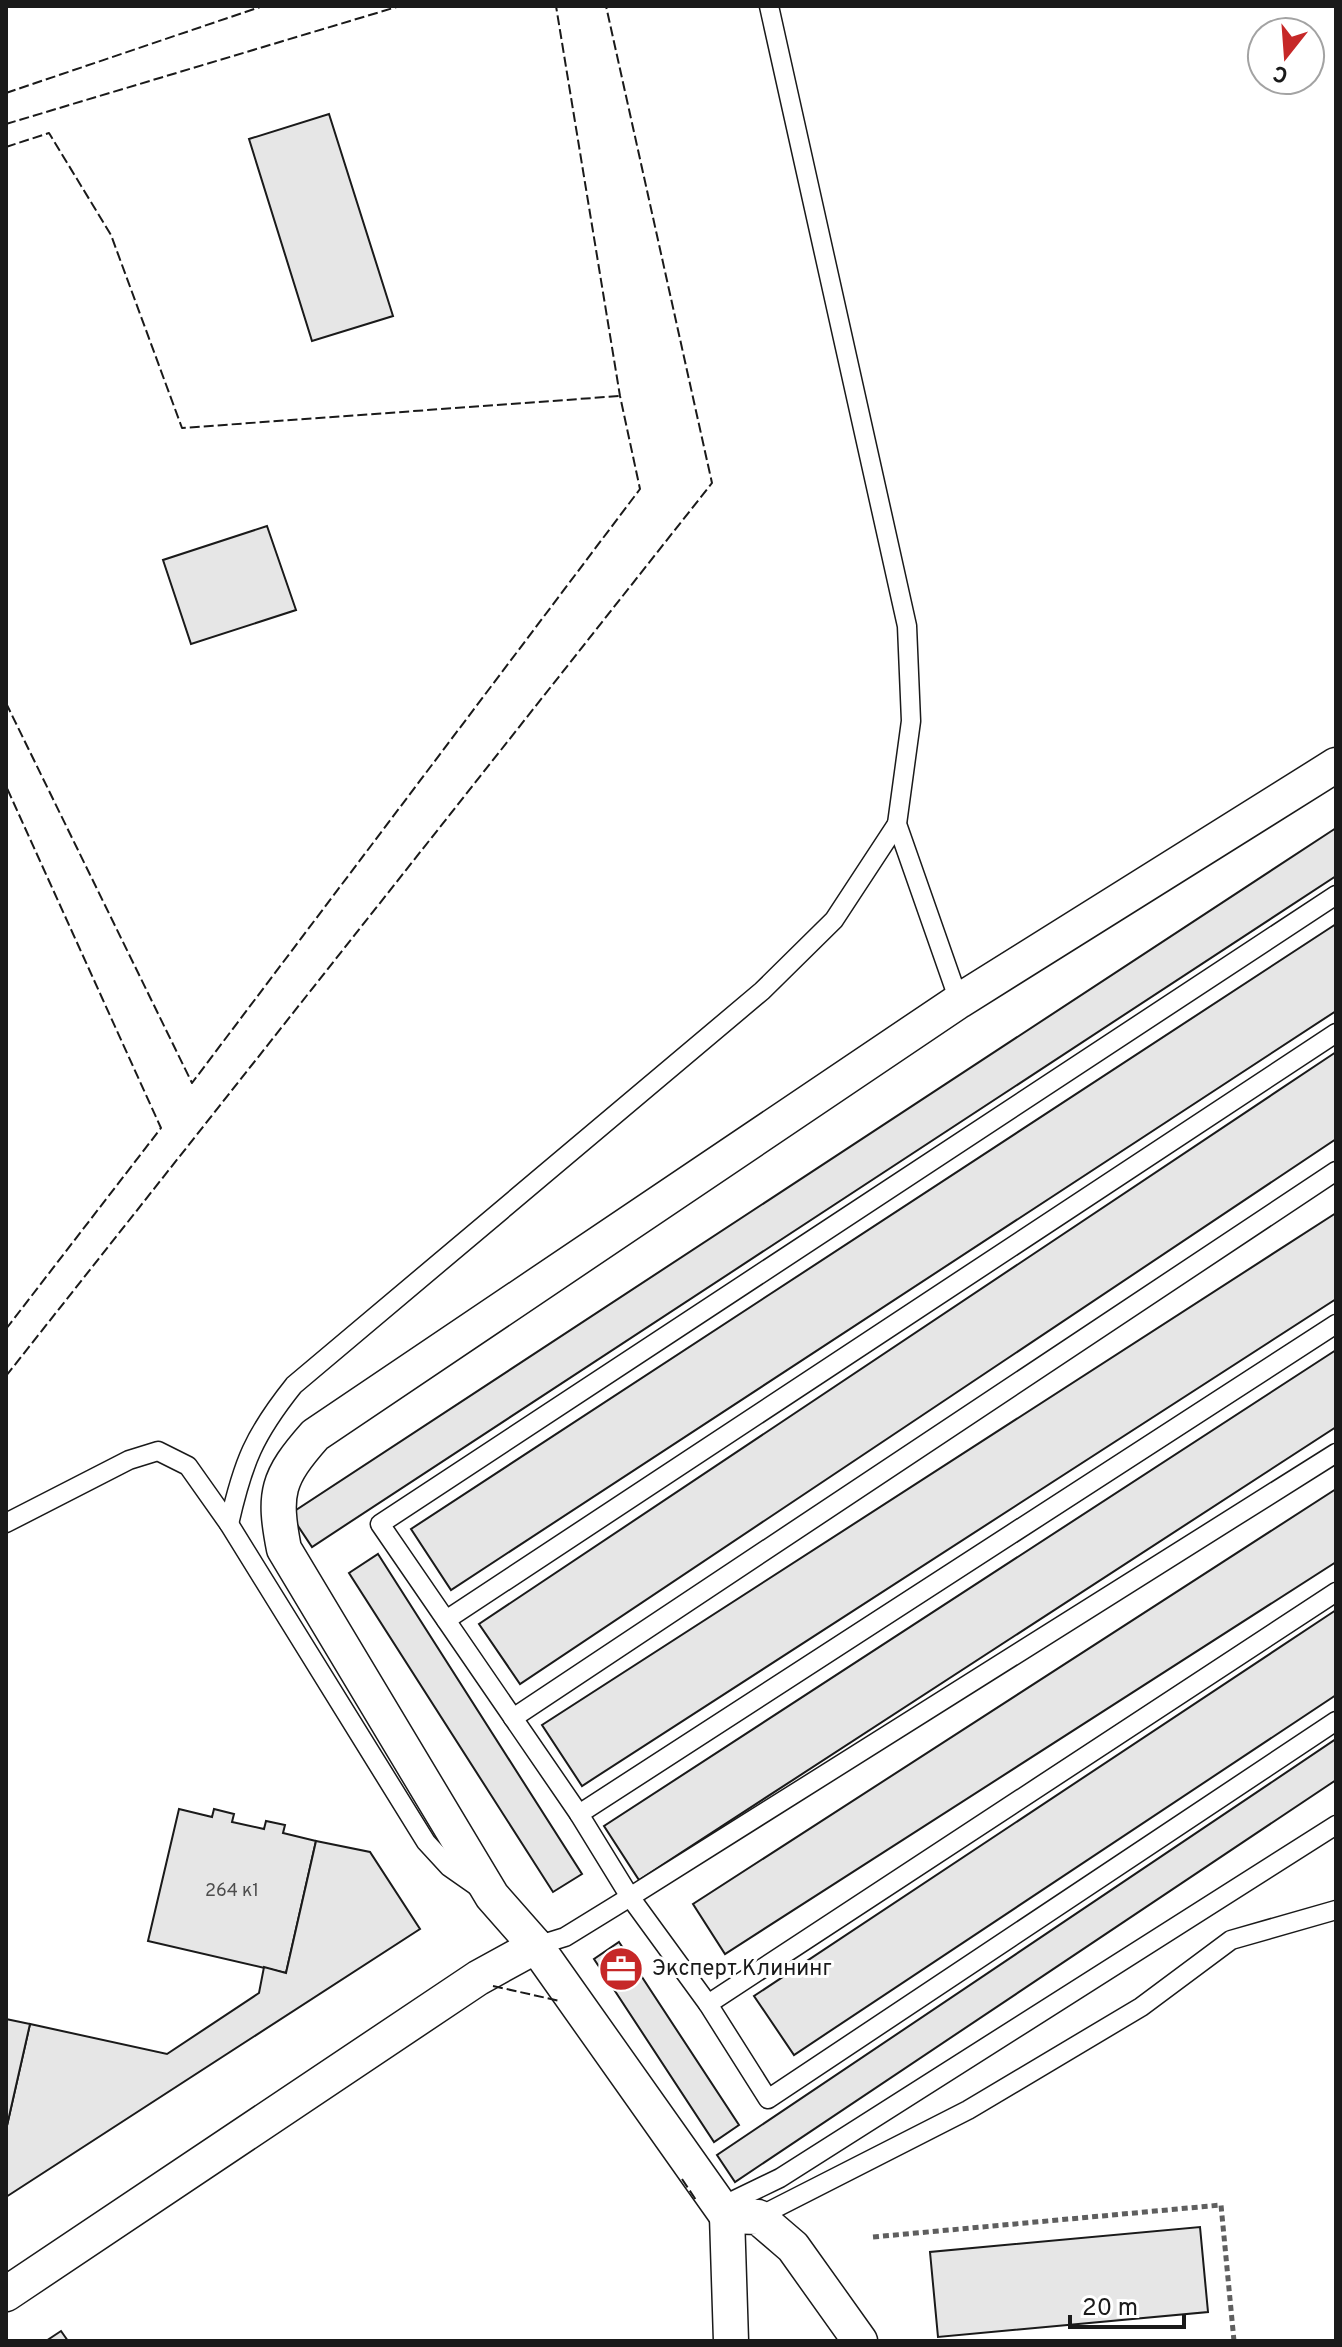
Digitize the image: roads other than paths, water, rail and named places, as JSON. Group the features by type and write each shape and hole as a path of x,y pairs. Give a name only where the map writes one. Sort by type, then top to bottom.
{"street":[{"path":"860,2341 793,2247 735,2213 536,1946 492,1896 284,1549 276,1509 286,1468 315,1435 959,1001 1336,765"},
{"path":"6,2294 478,1978 536,1946"},
{"path":"731,2341 735,2213"}],"lane":[{"path":"229,1524 241,1469 261,1427 294,1385 762,991 834,920 897,824 911,721 907,626 769,6"},
{"path":"897,824 959,1001"},
{"path":"1336,895 380,1524 579,1814 630,1897 708,2004 768,2099 1336,1721"},
{"path":"446,1620 1336,1033"},
{"path":"513,1718 1336,1171"},
{"path":"579,1814 1336,1324"},
{"path":"6,1523 129,1460 158,1451 188,1466 229,1524 426,1842 449,1867 492,1896"},
{"path":"536,1946 565,1937 630,1897 1336,1453"},
{"path":"708,2004 1336,1592"},
{"path":"735,2213 780,2178 1336,1825"},
{"path":"735,2213 968,2110 1141,2007 1231,1940 1336,1910"}],"place":[{"name":"Эксперт Клининг","path":"621,1969"}]}
